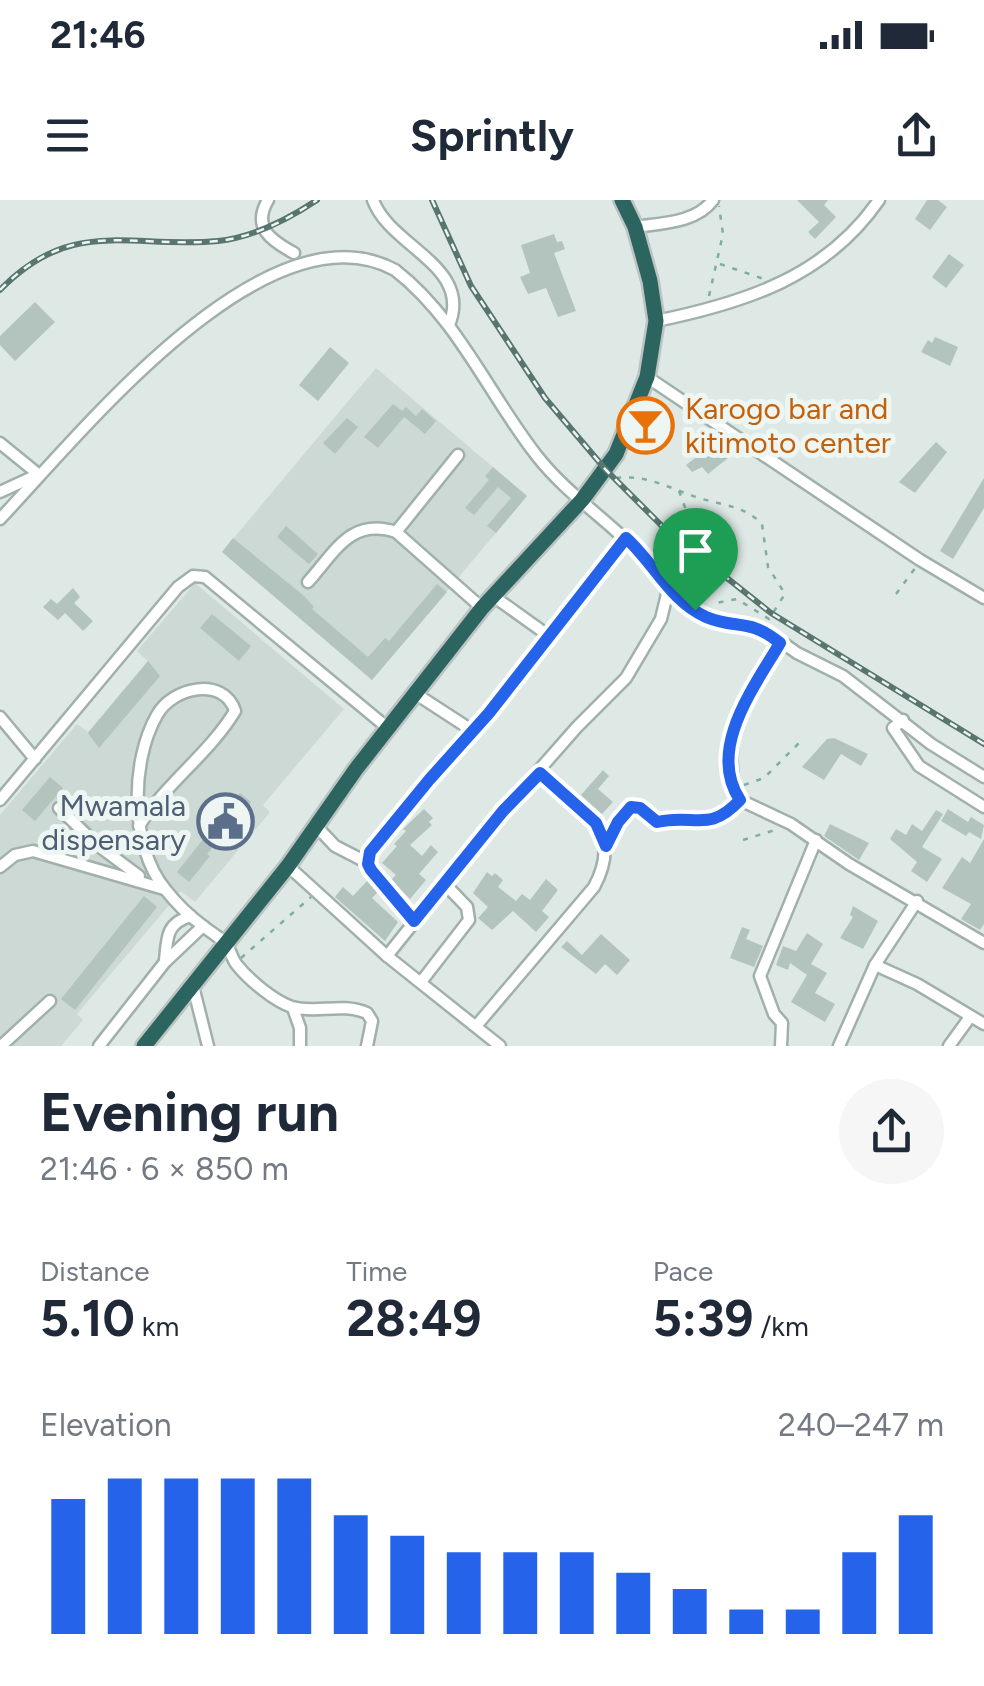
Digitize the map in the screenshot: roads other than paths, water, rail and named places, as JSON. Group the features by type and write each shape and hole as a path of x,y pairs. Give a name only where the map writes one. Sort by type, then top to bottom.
{"highway":[{"path":"144,1046 288,866 356,769 488,602 598,480 625,435 647,377 656,321 635,227 622,200"}],"street":[{"path":"268,200 261,214 263,231 294,253"},
{"path":"374,200 390,230 444,276 454,305 449,325"},
{"path":"635,227 689,218 715,200"},
{"path":"656,321 705,311 806,270 838,250 879,200"},
{"path":"335,247 364,253 394,270 449,325 536,455 644,555 668,590 708,618 763,629 780,643 843,676 931,744 984,777"},
{"path":"276,260 311,248"},
{"path":"0,519 180,324 263,266"},
{"path":"647,377 920,560 981,596 984,582"},
{"path":"0,443 41,473"},
{"path":"396,532 458,456"},
{"path":"0,492 41,473"},
{"path":"308,582 358,530 374,526 396,532 488,602 548,636"},
{"path":"368,864 373,847 473,731 626,538"},
{"path":"0,800 178,587 193,576 205,577 389,729"},
{"path":"387,956 444,882 577,727 626,678 662,619 668,590"},
{"path":"780,643 735,726 730,744 738,797 791,824 850,864 984,943"},
{"path":"139,826 156,798 191,767 236,711 232,700 221,692 191,688 174,696 158,712 149,732 136,806 139,826 149,860 165,890 226,943 234,962 262,987 294,1008 363,1010 372,1020 367,1046"},
{"path":"416,694 473,731"},
{"path":"0,717 36,759"},
{"path":"903,720 893,728 919,766 984,808"},
{"path":"477,1025 594,887 604,868 606,846 596,823 540,773"},
{"path":"59,808 96,844 147,883"},
{"path":"316,826 335,846 368,864 414,921"},
{"path":"781,1046 782,1024 774,1014 760,976 816,840"},
{"path":"0,867 15,855 33,851 165,890"},
{"path":"288,866 387,956 500,1046"},
{"path":"421,982 469,920 466,907 444,882"},
{"path":"839,1046 876,964 917,901"},
{"path":"165,962 169,930 173,923 191,916"},
{"path":"99,1046 165,962 203,926"},
{"path":"876,964 984,1024"},
{"path":"193,986 208,1046"},
{"path":"1,1046 50,1001"},
{"path":"294,1008 300,1046"},
{"path":"949,1046 970,1017"}],"railway":[{"path":"0,290 26,267 77,244 231,239 270,227 317,200"},
{"path":"432,200 471,286 545,398 606,470 664,528 771,613 984,744"}],"place":[{"name":"Karogo bar and kitimoto center","path":"646,425"},
{"name":"Mwamala dispensary","path":"225,822"}]}
